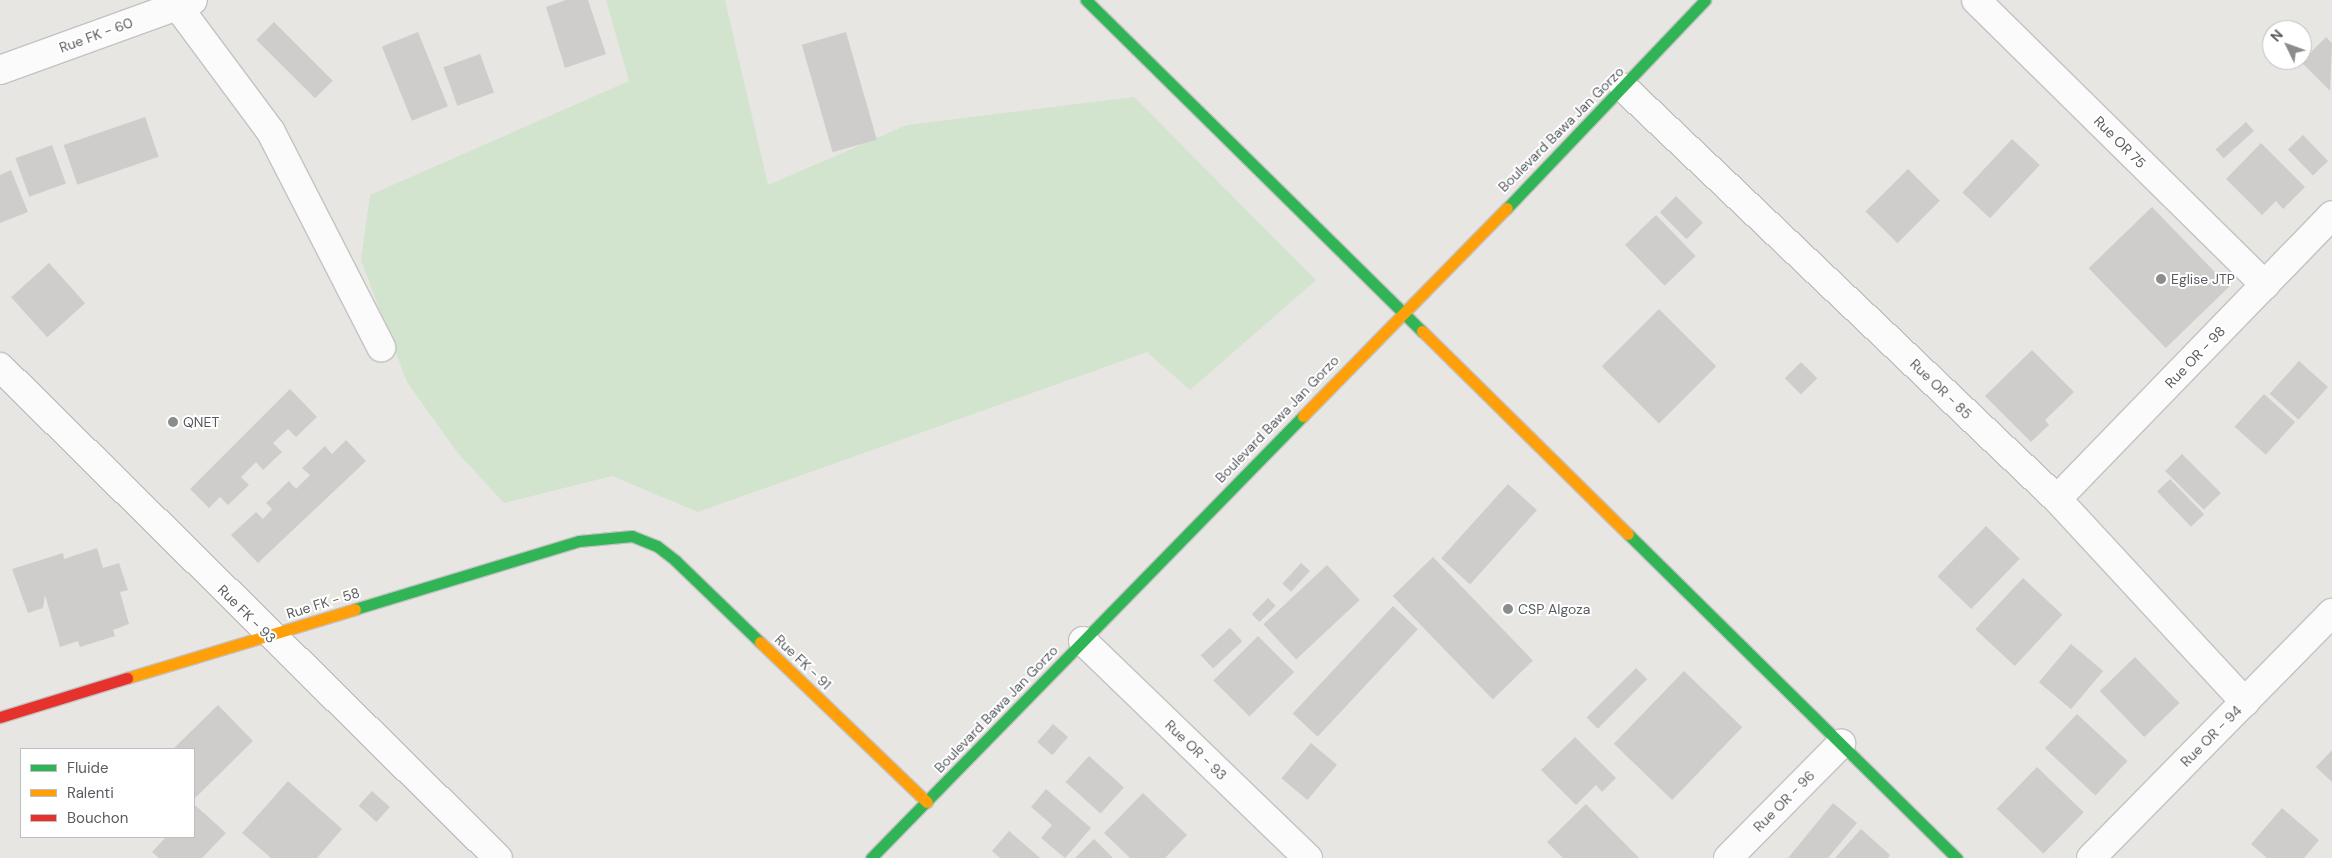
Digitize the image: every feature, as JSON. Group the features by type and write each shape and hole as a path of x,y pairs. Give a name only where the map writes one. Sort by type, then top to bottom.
{"street":[{"path":"1086,0 1957,858"},
{"name":"Boulevard Bawa Jan Gorzo","path":"881,854 927,802 1402,311 1624,88 1705,0"},
{"name":"Rue OR 75","path":"1976,0 2265,285"},
{"path":"182,2 271,132 381,347"},
{"name":"Rue FK - 60","path":"0,70 182,2"},
{"name":"Rue OR - 85","path":"1624,88 2057,500 2245,702"},
{"name":"Rue OR - 98","path":"2057,500 2332,215"},
{"name":"Rue FK - 93","path":"0,367 268,635 498,858"},
{"name":"Rue FK - 58","path":"0,717 579,541 632,536 657,546"},
{"name":"Rue FK - 91","path":"657,546 927,802"},
{"name":"Rue OR - 94","path":"2091,858 2332,613"},
{"name":"Rue OR - 93","path":"1083,641 1308,858"},
{"name":"Rue OR - 96","path":"1728,858 1841,744"}],"green space":[{"path":"606,0 725,0 768,185 907,125 1134,97 1316,280 1190,390 1147,352 698,512 612,476 504,503 457,452 407,382 361,260 370,195 629,81"}],"building":[{"path":"566,0 588,0 606,54 565,68 546,7"},
{"path":"274,22 333,81 315,98 256,40"},
{"path":"418,32 448,106 412,121 382,47"},
{"path":"846,32 877,140 833,152 802,45"},
{"path":"2326,37 2332,43 2330,91 2309,70 2312,70 2312,51"},
{"path":"480,54 494,93 457,106 443,67"},
{"path":"145,117 159,157 77,185 64,145"},
{"path":"2246,122 2254,131 2224,158 2216,149"},
{"path":"2303,135 2328,161 2313,175 2288,150"},
{"path":"2012,139 2040,165 1990,218 1962,192"},
{"path":"2261,143 2305,187 2283,209 2276,201 2262,215 2226,179"},
{"path":"52,145 66,184 29,197 15,158"},
{"path":"1908,169 1940,201 1897,243 1866,211"},
{"path":"11,170 28,212 0,223 0,175"},
{"path":"1676,196 1703,223 1687,239 1660,212"},
{"name":"Eglise JTP","path":"2152,207 2229,287 2166,348 2089,268"},
{"path":"1656,215 1696,256 1665,286 1625,245"},
{"path":"49,263 85,303 47,337 11,297"},
{"path":"1659,309 1716,366 1659,424 1602,366"},
{"path":"2032,350 2074,392 2045,420 2049,425 2031,442 1985,396"},
{"path":"2299,361 2328,387 2299,420 2270,394"},
{"path":"1801,362 1817,378 1801,395 1785,378"},
{"path":"290,389 317,417 296,437 288,429 273,443 282,452 263,470 256,462 241,477 249,485 228,505 220,497 209,508 190,489"},
{"path":"2264,394 2295,422 2266,455 2235,427"},
{"path":"346,440 366,461 258,563 231,535 256,512 263,519 272,509 266,503 289,481 296,489 310,475 302,468 325,446 332,454"},
{"path":"2182,454 2221,493 2204,510 2165,471"},
{"path":"2170,479 2204,514 2191,527 2157,492"},
{"path":"1508,484 1537,510 1470,584 1441,558"},
{"path":"1986,526 2020,559 1971,609 1937,576"},
{"path":"97,548 103,568 119,563 128,590 120,592 129,624 113,630 115,636 80,647 78,641 60,647 45,595 43,608 28,613 12,569 63,553 64,559"},
{"path":"1433,557 1533,661 1493,699 1393,596"},
{"path":"1301,563 1310,571 1291,592 1282,584"},
{"path":"1327,565 1360,600 1296,659 1263,624"},
{"path":"2023,578 2062,615 2015,666 1975,629"},
{"path":"1268,598 1276,606 1260,622 1252,614"},
{"path":"1393,606 1418,629 1318,737 1293,714"},
{"path":"1230,628 1242,641 1213,668 1201,655"},
{"path":"1258,636 1294,672 1250,717 1213,681"},
{"path":"2071,644 2103,671 2071,709 2039,682"},
{"path":"2135,657 2179,703 2144,737 2100,691"},
{"path":"1636,668 1647,679 1598,729 1587,717"},
{"path":"1684,671 1742,727 1672,800 1614,744"},
{"path":"218,705 253,741 195,798 195,748 174,748"},
{"path":"2077,714 2127,761 2095,795 2045,748"},
{"path":"1053,724 1068,737 1052,755 1037,742"},
{"path":"1575,737 1616,778 1602,792 1596,785 1576,805 1541,770"},
{"path":"1311,743 1337,765 1307,800 1281,778"},
{"path":"2332,750 2332,782 2316,767"},
{"path":"1089,756 1124,787 1101,813 1066,782"},
{"path":"2037,767 2084,812 2043,854 1997,809"},
{"path":"288,781 342,829 317,858 271,858 242,833"},
{"path":"1046,789 1091,828 1065,858 1041,838 1052,825 1031,807"},
{"path":"372,791 390,807 376,822 359,806"},
{"path":"1143,793 1187,835 1165,858 1130,858 1104,833"},
{"path":"1833,803 1857,823 1828,858 1788,858"},
{"path":"1586,804 1639,858 1563,858 1547,842"},
{"path":"195,805 226,833 202,858 159,858 152,852 165,838 195,838"},
{"path":"2282,808 2319,840 2304,858 2267,858 2251,844"},
{"path":"1861,829 1890,855 1888,858 1835,858"},
{"path":"1009,831 1040,858 1000,858 992,851"},
{"path":"1094,839 1113,858 1075,858"}],"traffic: fast":[{"path":"1086,0 1422,331"},
{"path":"1507,208 1705,0"},
{"path":"871,858 1303,416"},
{"path":"1628,534 1957,858"},
{"path":"355,609 579,541 632,536 657,546 676,561 760,642"}],"traffic: slow":[{"path":"1303,416 1507,208"},
{"path":"1422,331 1628,534"},
{"path":"127,678 355,609"},
{"path":"760,642 927,802"}],"traffic: jam":[{"path":"0,717 127,678"}],"place":[{"name":"Eglise JTP","path":"2161,279"},
{"name":"QNET","path":"173,422"},
{"name":"CSP Algoza","path":"1508,609"}]}
